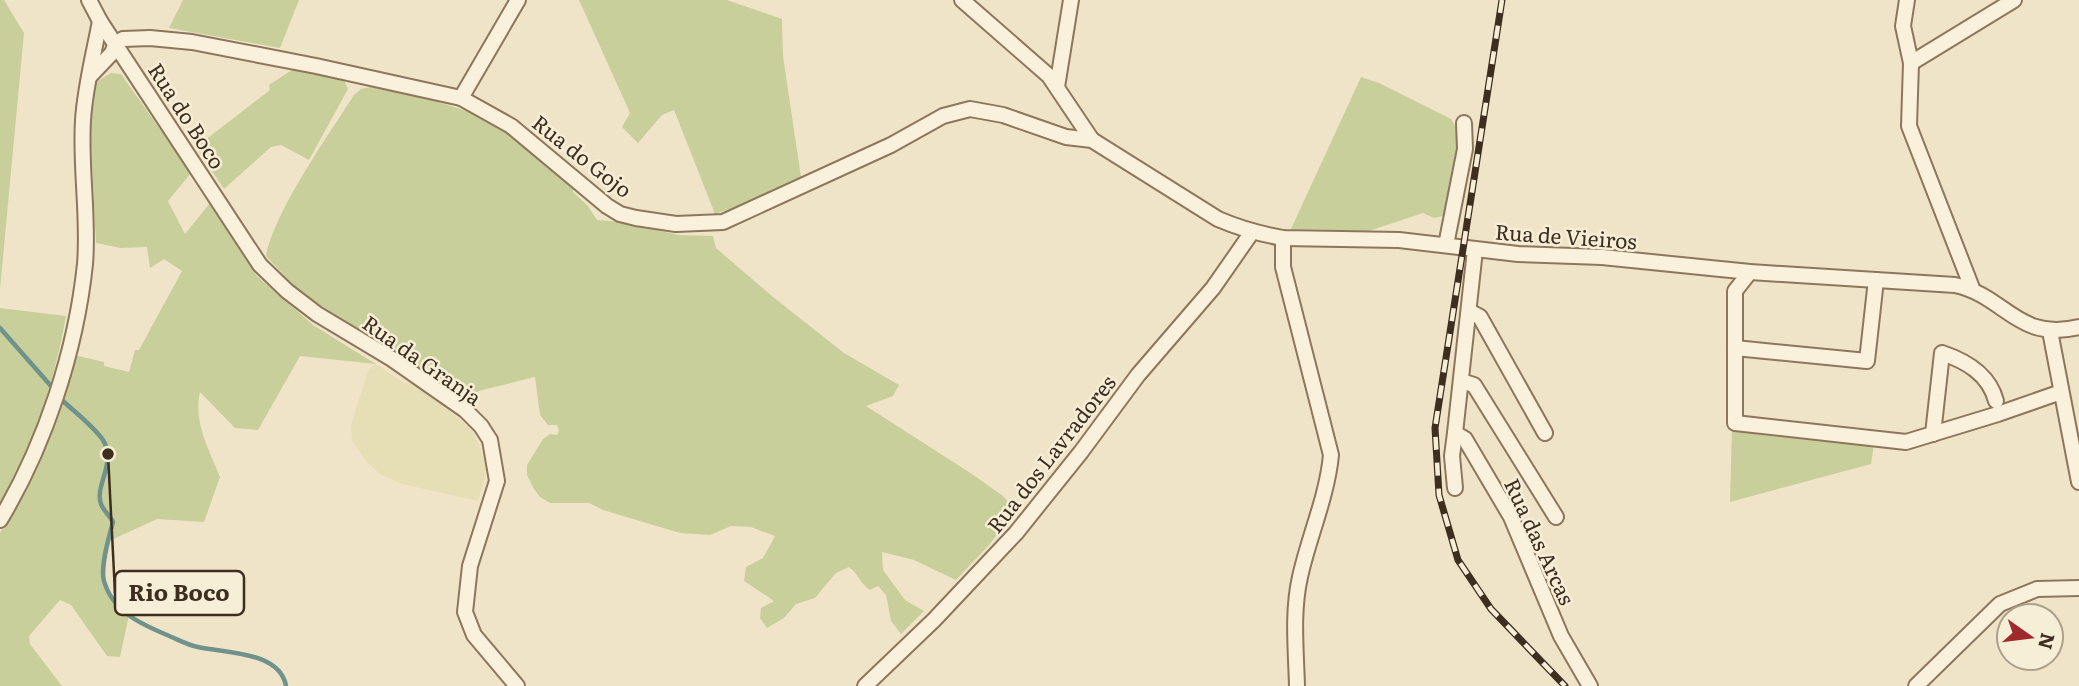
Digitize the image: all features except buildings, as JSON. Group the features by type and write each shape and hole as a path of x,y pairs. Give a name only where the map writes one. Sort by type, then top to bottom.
{"street":[{"name":"Rua do Boco","path":"89,0 100,21 253,254"},
{"path":"461,98 517,0"},
{"path":"962,0 1049,76 1092,140"},
{"path":"1057,87 1071,0"},
{"path":"1907,0 1903,26 1911,63 1909,126 1972,288"},
{"path":"1911,63 2014,0"},
{"path":"0,520 33,456 54,405 78,302 85,263 83,121 100,21"},
{"name":"Rua do Gojo","path":"116,43 138,37 192,42 402,83 461,98 511,126 620,214 676,224 723,222 891,145 943,116 961,110 986,111 1066,137 1092,140"},
{"path":"90,76 112,53 116,43"},
{"path":"1446,246 1465,149 1464,123"},
{"name":"Rua de Vieiros","path":"1092,140 1218,219 1252,232 1283,238 1399,240 1518,254 1602,257 1750,272 1955,285 1972,288 2006,313 2034,328 2050,331 2079,327"},
{"name":"Rua dos Lavradores","path":"865,686 934,620 1016,533 1138,375 1213,288 1252,232"},
{"path":"1283,238 1283,267 1331,455 1329,475 1299,579 1295,620 1297,686"},
{"path":"1455,488 1452,456 1475,250"},
{"name":"Rua da Granja","path":"253,254 260,265 287,291 317,314 392,359 466,410 490,440 497,481 470,566 465,612 474,635 517,686"},
{"path":"1750,272 1735,291 1735,423 1906,442 2061,392"},
{"path":"1735,348 1867,361 1876,280"},
{"path":"1469,311 1480,317 1545,433"},
{"path":"2050,331 2079,482"},
{"path":"1933,434 1942,353 1964,361 1980,373 1996,401"},
{"path":"1461,382 1474,385 1556,517"},
{"name":"Rua das Arcas","path":"1455,433 1465,439 1511,517 1561,636 1590,686"},
{"path":"1916,686 2000,604 2037,589 2079,588"}],"shaded area":[{"path":"376,364 404,383 415,384 473,431 485,461 486,475 478,501 402,484 380,474 366,461 352,440 351,425 366,377 370,368"}],"green space":[{"path":"0,0 4,0 24,33 0,289"},
{"path":"183,0 299,0 280,48 169,28"},
{"path":"579,0 727,0 782,19 783,56 801,177 764,197 715,214 674,110 662,115 638,143 622,127 630,113"},
{"path":"295,68 343,78 348,89 309,160 281,145 271,147 224,189 196,147 270,90 269,85"},
{"path":"111,73 121,74 191,173 168,201 185,234 210,203 257,276 313,325 376,364 300,356 258,430 235,428 200,392 200,425 220,477 204,522 157,519 107,542 106,583 113,598 129,615 120,657 107,656 71,605 60,600 29,636 30,644 62,686 0,686 0,533 39,464 67,388 74,355 104,362 104,366 129,372 135,350 139,350 182,271 164,259 150,268 147,247 121,248 96,243 90,127 96,82"},
{"path":"1361,77 1379,83 1451,119 1457,129 1460,153 1447,215 1434,218 1423,213 1369,231 1291,229"},
{"path":"376,86 394,88 473,113 496,124 540,157 573,187 573,192 588,206 597,220 621,222 679,235 713,236 716,248 773,297 844,353 899,385 893,396 866,406 972,474 1003,496 1016,511 956,580 914,560 882,552 883,570 905,600 924,611 901,634 891,621 886,595 878,586 870,590 867,588 849,567 836,573 815,598 796,604 784,618 767,628 760,618 761,608 774,601 744,581 746,567 763,558 775,536 751,527 731,526 710,535 680,533 603,510 589,503 550,503 540,497 527,475 527,465 543,439 550,434 557,435 559,431 557,425 548,425 540,415 535,377 479,391 467,400 317,303 295,287 266,256 271,238 291,196 354,95 361,89"},
{"path":"0,308 66,316 41,414 0,506"},
{"path":"1732,427 1874,444 1871,464 1730,502"}],"waterway":[{"path":"0,328 51,386"},
{"path":"63,401 94,430 107,449 107,466 100,497 102,506 113,522 103,575 114,601 129,616 186,643 262,660 282,675 286,686"}],"railway":[{"path":"1502,0 1435,428 1439,495 1458,560 1491,609 1565,686"}],"place":[{"name":"Rio Boco","path":"108,454"}]}
